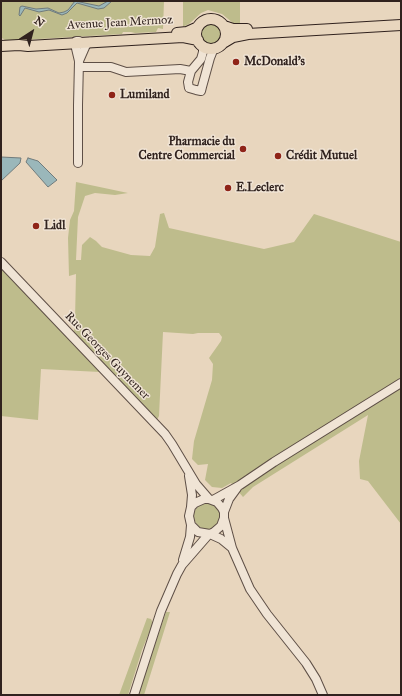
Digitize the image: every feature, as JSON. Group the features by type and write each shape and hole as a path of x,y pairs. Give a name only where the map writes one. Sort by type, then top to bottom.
{"main road":[{"path":"401,20 233,29 224,26 217,20 211,19 202,22 196,33 200,43 210,48 214,48 234,37 248,34 401,25"},
{"path":"223,43 226,35 224,26"},
{"name":"Avenue Jean Mermoz","path":"1,46 75,44 93,40 183,32 198,27"},
{"name":"Avenue Jean Mermoz","path":"19,45 27,42 183,37 200,43"}],"street":[{"path":"79,64 86,45 93,40"},
{"path":"200,43 203,52 201,59 191,71 188,82 189,88 201,90 214,48"},
{"path":"75,44 79,64 78,163"},
{"path":"79,64 111,67 126,72 180,69 191,71"},
{"name":"Rue Georges Guynemer","path":"1,262 165,434 196,484 211,499"},
{"path":"134,695 161,611 182,565 190,537 191,525 189,516 191,507 199,500 211,499 240,485 274,462 401,383"},
{"name":"Rue Georges Guynemer","path":"188,471 192,495 191,507"},
{"path":"182,565 209,534 218,530 223,522 229,499 240,485"},
{"path":"211,499 220,505 232,548 250,589 267,614 306,663 316,679 323,695"},
{"path":"191,525 198,532 209,534 221,539 232,548"}],"shaded area":[{"path":"1,1 164,1 163,29 158,28 156,32 123,32 122,34 5,41 1,38"},
{"path":"183,1 240,1 240,24 233,23 222,14 208,10 201,13 189,24 183,27"},
{"path":"211,24 218,27 221,34 218,41 211,44 204,41 201,34 204,27"},
{"path":"76,182 128,193 115,195 95,193 85,196 78,217 76,260 81,260 82,245 90,237 102,247 131,255 150,256 155,247 160,214 164,213 169,228 264,249 294,242 314,214 401,242 401,524 368,481 360,479 359,461 368,415 253,487 243,497 231,483 222,488 212,487 205,480 208,464 198,465 192,459 194,441 212,380 213,364 209,358 221,341 222,337 219,333 193,334 163,332 159,416 157,420 104,371 41,369 38,420 1,416 1,262 71,336 75,328 76,274 69,276 68,238 70,220 74,211"},
{"path":"207,503 217,506 220,516 217,526 207,529 197,526 194,516 197,506"},
{"path":"166,612 170,612 144,695 138,695"},
{"path":"147,618 151,619 153,623 142,650 128,695 119,695"}],"water":[{"path":"75,1 99,6 108,1 112,1 104,8 98,9 77,3 67,13 62,15 49,10 39,12 25,8 20,16 19,15 20,7 22,6 36,9 48,8 59,13 64,12 68,10"},
{"path":"1,157 21,158 20,163 1,181"},
{"path":"28,158 38,161 57,180 48,187 26,162"}],"place":[{"name":"McDonald's","path":"236,62"},
{"name":"Lumiland","path":"112,95"},
{"name":"Pharmacie du Centre Commercial","path":"243,149"},
{"name":"Crédit Mutuel","path":"278,156"},
{"name":"E.Leclerc","path":"228,188"},
{"name":"Lidl","path":"36,226"}]}
